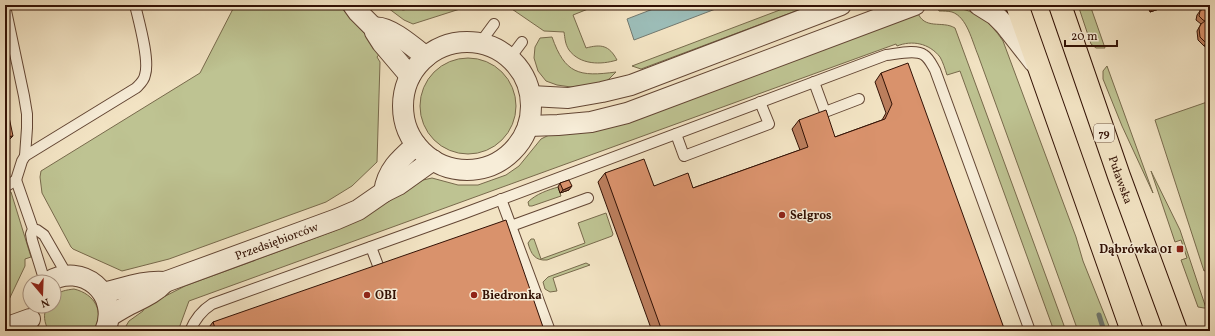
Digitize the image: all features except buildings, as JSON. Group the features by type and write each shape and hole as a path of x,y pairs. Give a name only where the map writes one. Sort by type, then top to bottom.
{"main road":[{"path":"1017,5 1132,331"},
{"name":"Puławska","path":"1060,5 1119,176 1176,331"}],"street":[{"path":"352,5 374,28 380,40 410,76"},
{"path":"531,96 568,98 631,85 841,5"},
{"path":"528,126 591,122 627,114 915,5"},
{"path":"979,5 995,15 1006,25 1039,68"},
{"path":"374,28 378,26 387,29 426,57"},
{"path":"456,42 480,43 499,50 510,58 520,70 527,82 531,96 531,111 528,126 522,139 513,150 490,166 463,170 449,168 425,155 416,145 408,132 402,104 405,89 410,76 418,64 442,46 456,42"},
{"path":"384,192 386,181 390,173 401,159 416,145"},
{"name":"Przedsiębiorców","path":"107,324 125,307 151,294 165,282 358,210 384,192 398,185 433,160"},
{"path":"62,276 81,276 90,280 104,293"},
{"name":"Przedsiębiorców","path":"107,324 109,311 104,293 147,282 165,282"},
{"path":"5,328 32,319"}],"lane":[{"path":"25,156 136,88 142,82 146,75 147,61 135,5"},
{"path":"5,6 24,96 27,128 25,156 16,180 33,229 31,234 32,240 43,274"},
{"path":"480,43 494,24"},
{"path":"510,58 522,42"},
{"path":"190,331 194,320 212,304 501,199 886,55 916,52 924,54 935,70 1030,331"},
{"path":"814,82 825,112 859,99"},
{"path":"676,134 684,156 762,127 769,124 760,102"},
{"path":"5,187 16,180"},
{"path":"512,226 588,198"},
{"path":"501,199 550,331"},
{"path":"33,229 44,235 67,275"},
{"path":"371,246 385,286"}],"green space":[{"path":"235,5 339,5 381,52 377,57 380,62 377,162 352,186 326,202 169,259 122,271 73,249 42,193 40,177 41,171 200,73"},
{"path":"384,5 396,5 398,8 403,10 420,5 464,5 463,8 413,24 404,20"},
{"path":"506,5 598,5 573,15 586,48 596,46 604,47 611,51 617,60 598,63 579,59 569,50 565,41 564,32 544,31"},
{"path":"793,5 812,5 641,69 632,66"},
{"path":"1078,5 1090,5 1105,48 1096,48 1091,44"},
{"path":"948,7 966,10 980,16 992,27 1003,41 1076,237 1083,261 1111,331 1078,331 971,37 962,19 952,12 939,11 938,8"},
{"path":"917,11 924,21 955,28 1066,331 1054,331 960,71 947,75 941,59 936,52 920,44 908,43 897,46 896,44 189,301 178,331 123,331 129,321 143,311 144,307 185,286 334,231 357,220 423,180 432,178 458,185 478,185 506,175 519,166 541,139 551,134"},
{"path":"552,37 562,59 568,66 575,70 592,74 616,72 603,83 571,87 557,85 546,81 538,71 534,58 535,47 540,38"},
{"path":"468,58 486,62 495,66 502,72 508,79 512,88 516,106 512,124 508,133 502,140 495,146 486,150 468,154 450,150 441,146 434,140 428,133 424,124 420,106 424,88 428,79 434,72 441,66 450,62"},
{"path":"1107,66 1153,193 1122,126 1103,79 1103,71"},
{"path":"1210,101 1210,269 1204,271 1155,120"},
{"path":"1151,171 1180,230 1206,308 1198,307 1181,260 1187,258 1181,240 1175,242"},
{"path":"558,187 561,196 529,206 528,202 535,197"},
{"path":"8,191 11,192 31,257 25,259 25,266 5,308 5,193"},
{"path":"606,213 613,234 612,236 547,260 539,259 534,256 528,243 531,239 534,239 541,259 585,243 578,223"},
{"path":"586,263 590,265 553,278 557,291 550,292 545,289 543,282 548,277"},
{"path":"74,289 81,291 92,299 98,311 97,324 94,331 49,331 46,325 45,314 62,314 63,291"}],"water":[{"path":"654,5 726,5 634,40 627,19 653,9"}],"waterway":[{"path":"1099,315 1104,331"}],"place":[{"name":"Selgros","path":"782,215"},
{"name":"Dąbrówka 01","path":"1180,249"},
{"name":"OBI","path":"367,295"},
{"name":"Biedronka","path":"474,295"}]}
